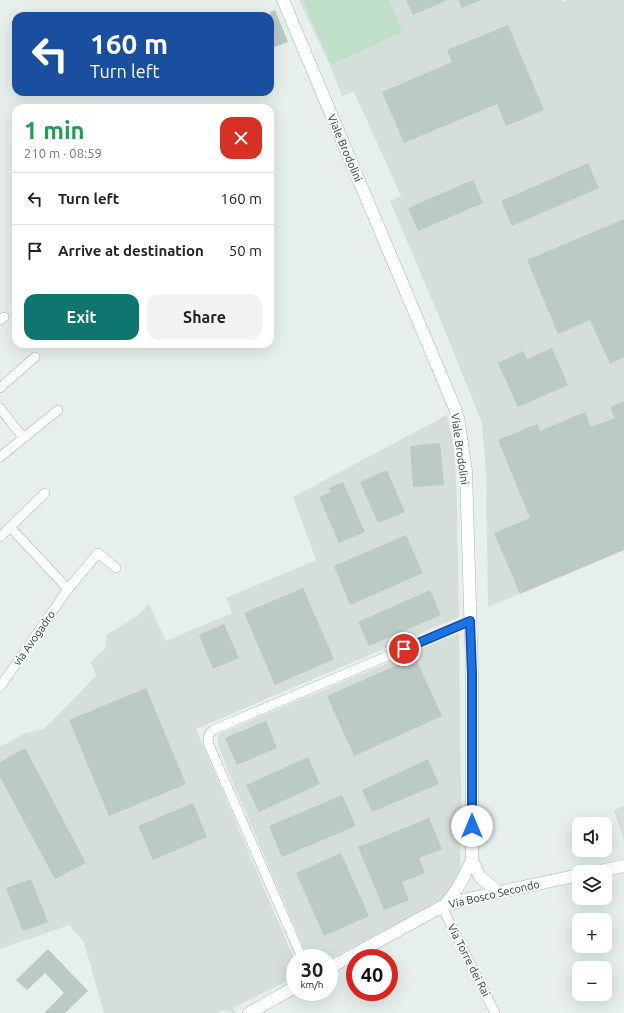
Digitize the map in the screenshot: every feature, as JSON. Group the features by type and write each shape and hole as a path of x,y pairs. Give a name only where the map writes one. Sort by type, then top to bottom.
{"street":[{"name":"Viale Brodolini","path":"283,0 458,418 466,471 472,674 472,860"},
{"path":"0,388 35,357"},
{"path":"0,408 22,438"},
{"path":"0,457 58,410"},
{"path":"0,537 45,493"},
{"path":"10,527 68,589"},
{"name":"via Avogadro","path":"0,687 68,589 98,553 116,568"},
{"path":"298,949 209,745 208,741 210,733 212,730 470,621"},
{"path":"472,860 480,877 499,892"},
{"path":"444,906 455,894 472,860"},
{"path":"612,868 624,866"},
{"name":"Via Bosco Secondo","path":"338,963 444,906 499,892 572,876"},
{"path":"473,898 480,877"},
{"path":"463,880 473,898"},
{"name":"Via Torre dei Rai","path":"444,906 495,1013"},
{"path":"249,1013 286,992"}],"shaded area":[{"path":"299,0 562,0 563,2 567,0 624,0 624,550 488,607 486,472 482,423 390,201 401,196 354,92 342,96 330,65"},
{"path":"447,415 454,446 457,500 459,617 196,729 290,949 286,949 286,982 233,1008 236,1013 222,1010 218,1013 104,1013 84,942 69,925 0,949 0,747 25,733 44,729 96,676 91,662 106,648 106,635 139,615 149,604 166,641 232,613 226,598 316,560 293,497"},
{"path":"459,633 461,792 460,871 447,894 441,901 338,954 338,949 304,949 231,778 217,741 220,734"},
{"path":"624,806 624,840 614,810"}],"green space":[{"path":"303,0 389,0 402,32 331,65"}],"building":[{"path":"406,0 448,0 413,15"},
{"path":"458,0 481,0 462,8"},
{"path":"275,10 288,42 274,47 274,12 270,12"},
{"path":"508,25 544,110 506,126 497,104 404,143 382,92 452,62 447,50"},
{"path":"588,163 599,188 512,226 501,201"},
{"path":"473,180 483,203 418,231 408,208"},
{"path":"624,219 624,357 610,364 590,320 558,334 527,260"},
{"path":"552,348 568,385 518,407 498,363 523,351 527,359"},
{"path":"624,401 624,550 520,594 494,533 530,518 498,440 537,424 540,431 585,412 591,427 615,418 610,407"},
{"path":"440,443 444,485 413,487 410,446"},
{"path":"387,470 405,512 378,523 360,482"},
{"path":"343,482 365,532 339,543 319,497 331,492 329,488"},
{"path":"406,535 423,573 350,605 334,566"},
{"path":"303,588 334,659 275,685 244,613"},
{"path":"430,590 441,615 369,646 358,622"},
{"path":"224,624 239,658 213,669 199,635"},
{"path":"415,657 442,716 354,756 327,696"},
{"path":"146,688 186,784 109,816 69,720"},
{"path":"266,721 277,748 237,765 225,738"},
{"path":"25,748 86,863 55,879 0,777 0,762"},
{"path":"308,757 320,784 259,812 246,785"},
{"path":"428,759 439,784 372,812 362,790"},
{"path":"342,795 356,826 282,857 269,826"},
{"path":"193,803 207,837 153,860 138,826"},
{"path":"429,818 442,849 419,858 425,873 402,882 409,900 384,910 358,847"},
{"path":"341,853 369,916 324,936 296,873"},
{"path":"31,879 48,922 23,931 6,888"},
{"path":"48,949 88,991 65,1013 44,1013 64,993 45,973 27,990 16,980"}],"route":[{"path":"404,649 470,621 472,674 472,826"}]}
